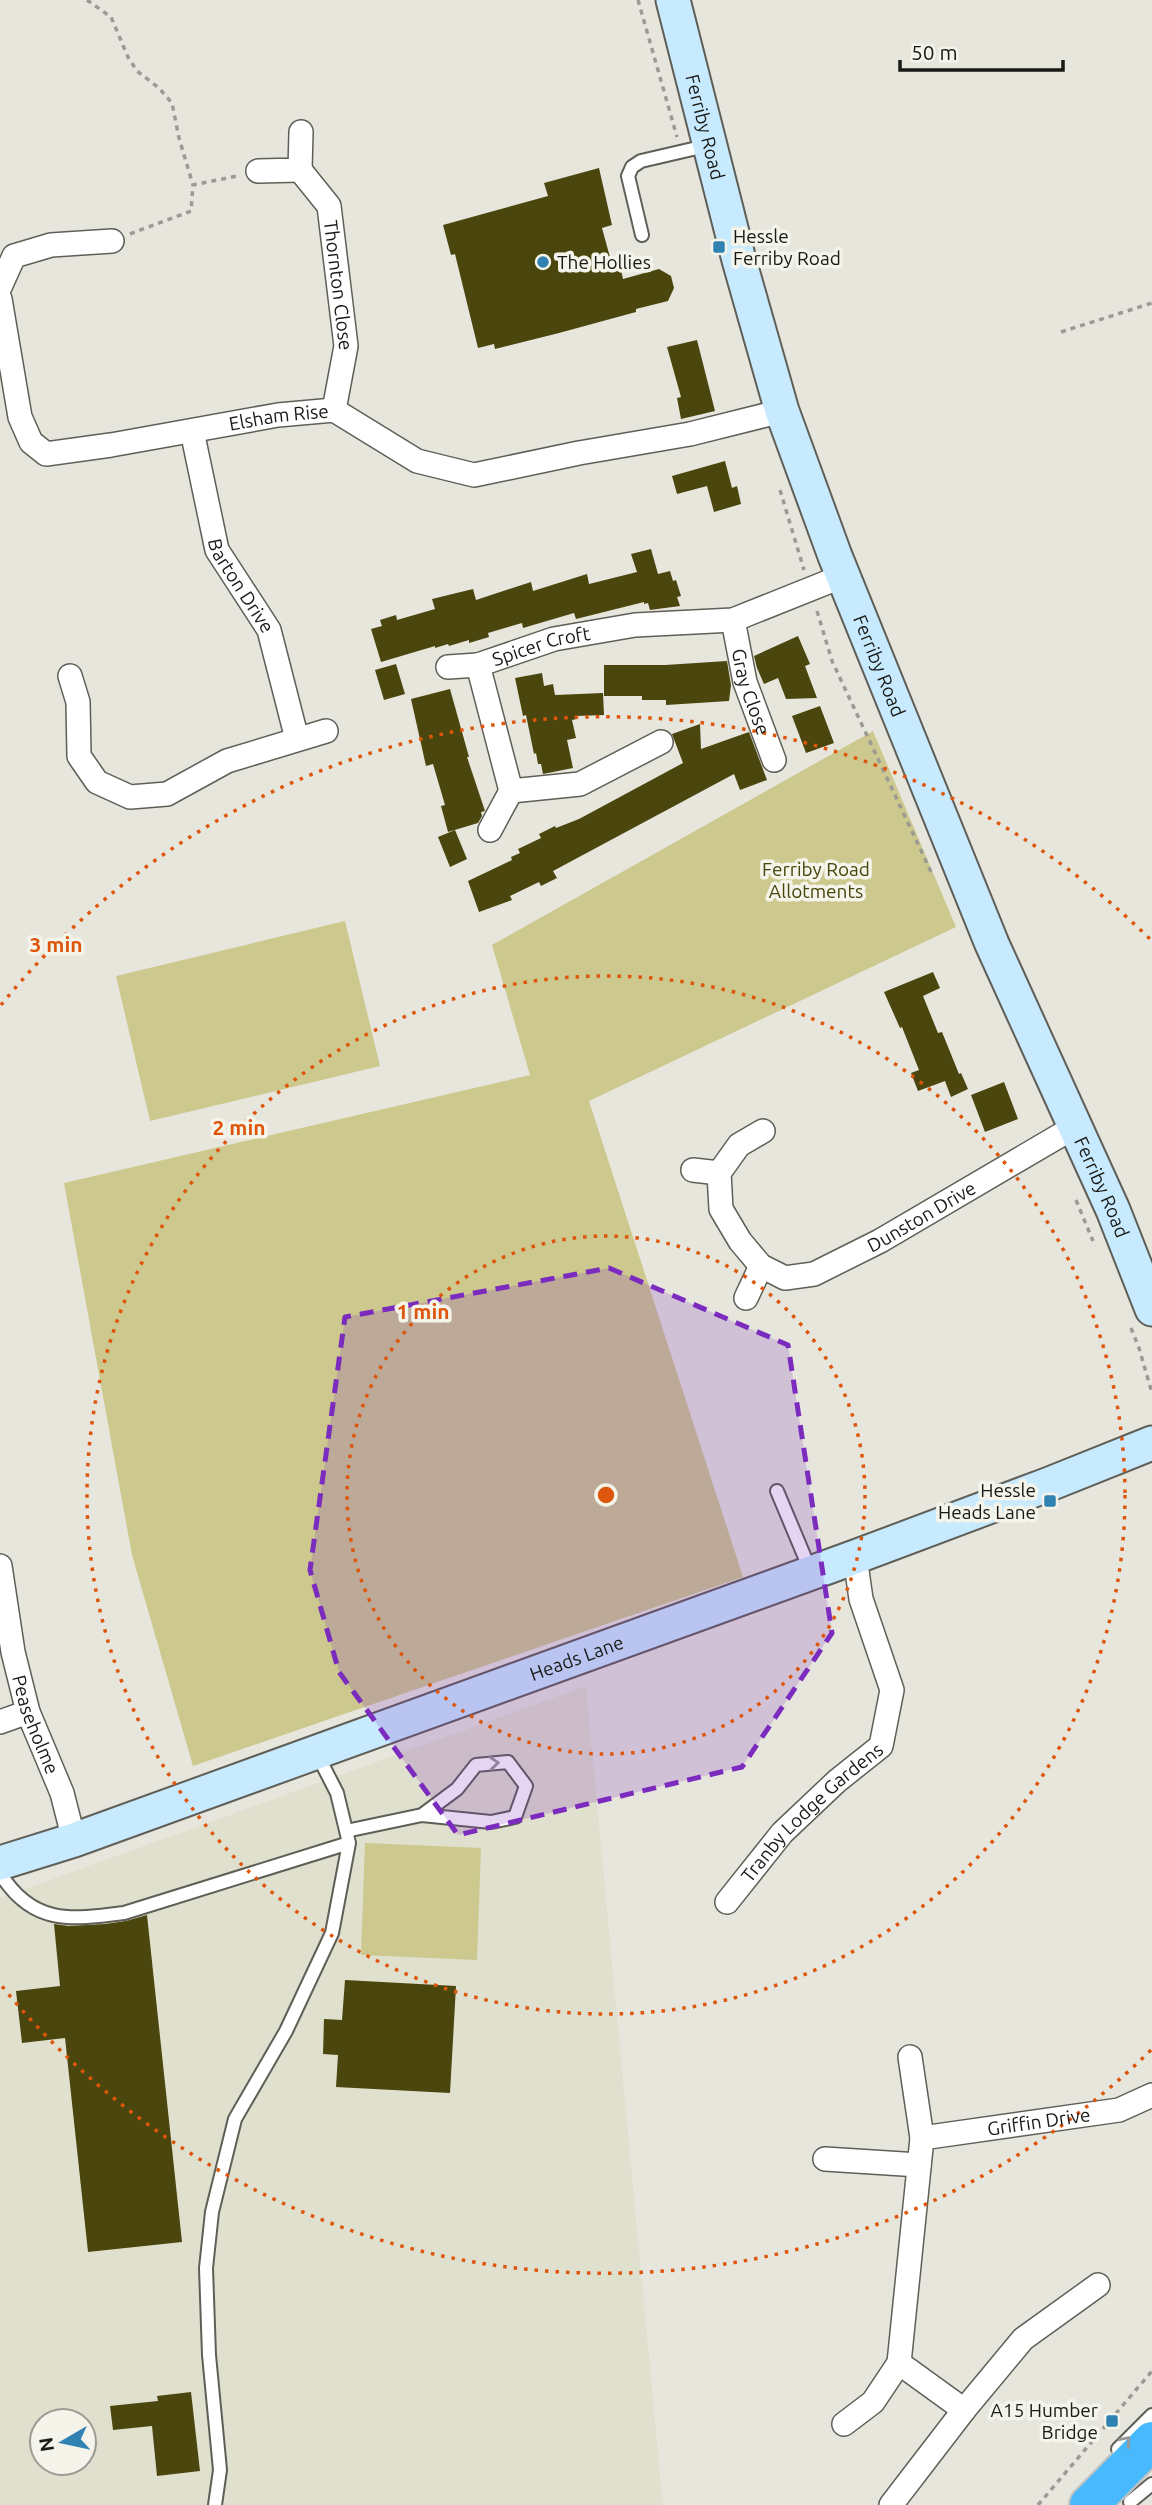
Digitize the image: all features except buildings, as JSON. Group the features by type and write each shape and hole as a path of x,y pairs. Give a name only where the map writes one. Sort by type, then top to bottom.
{"highway":[{"path":"1089,2505 1152,2441"}],"street":[{"name":"Ferriby Road","path":"673,0 739,260 782,411 843,576 992,944 1113,1210 1152,1309"},
{"path":"258,171 299,170 302,132"},
{"name":"Thornton Close","path":"299,170 329,206 346,346 334,410"},
{"path":"0,287 14,256 51,245 112,241"},
{"name":"Elsham Rise","path":"0,299 20,417 31,442 46,454 278,415 334,410 417,461 474,475 579,453 690,435 782,411"},
{"name":"Barton Drive","path":"192,431 217,551 269,631 297,739"},
{"name":"Spicer Croft","path":"511,791 478,665 567,637 635,625 733,620 843,576"},
{"name":"Gray Close","path":"733,620 746,682 774,760"},
{"path":"448,667 478,665"},
{"path":"70,676 78,702 79,756 97,782 130,797 167,793 227,761 326,732"},
{"path":"489,830 511,791 580,784 661,742"},
{"name":"Dunston Drive","path":"761,1266 785,1278 814,1275 880,1241 1076,1126"},
{"path":"746,1298 761,1266 740,1241 721,1209 719,1172 739,1145 762,1131"},
{"path":"693,1170 719,1172"},
{"name":"Heads Lane","path":"0,1863 74,1840 855,1556 1152,1443"},
{"name":"Tranby Lodge Gardens","path":"727,1902 782,1833 837,1781 881,1746 891,1690 861,1599 855,1556"},
{"name":"Peaseholme","path":"0,1566 13,1651 28,1713 62,1793 74,1840"},
{"path":"0,1722 28,1713"},
{"path":"844,2424 873,2402 898,2363 922,2138 910,2057"},
{"name":"Griffin Drive","path":"922,2138 1119,2110 1152,2095"},
{"path":"825,2159 919,2165"},
{"path":"891,2505 1023,2339 1098,2285"},
{"path":"898,2363 964,2410"}],"lane":[{"path":"642,234 628,176 632,167 641,161 710,145"},
{"path":"777,1491 811,1572"},
{"path":"215,2505 220,2470 209,2355 206,2267 212,2212 235,2119 286,2031 332,1934 348,1837 337,1793 315,1751"},
{"path":"0,1873 12,1892 38,1910 58,1918 124,1913 348,1837 422,1815 457,1789 476,1765 508,1762 526,1786 515,1817 491,1822 422,1815"},
{"path":"1106,2463 1152,2415"}],"path":[{"path":"87,0 111,17 137,71 159,88 172,103 193,185 191,211 112,241"},
{"path":"193,185 258,171"},
{"path":"1061,332 1152,303"},
{"path":"1038,2505 1152,2371"}],"highlighted area":[{"path":"609,1268 788,1345 832,1633 742,1767 458,1835 339,1672 310,1570 345,1317"}],"shaded area":[{"path":"586,1686 663,2505 0,2505 0,1898"}],"green space":[{"name":"Ferriby Road Allotments","path":"873,731 956,927 589,1101 743,1577 193,1766 132,1555 64,1183 530,1075 492,945"},
{"path":"345,921 380,1066 150,1121 116,976"},
{"path":"365,1843 481,1848 477,1960 361,1955"}],"place":[{"name":"Hessle Ferriby Road","path":"719,247"},
{"name":"The Hollies","path":"543,262"},
{"name":"Hessle Heads Lane","path":"1050,1501"},
{"name":"A15 Humber Bridge","path":"1112,2421"}]}
